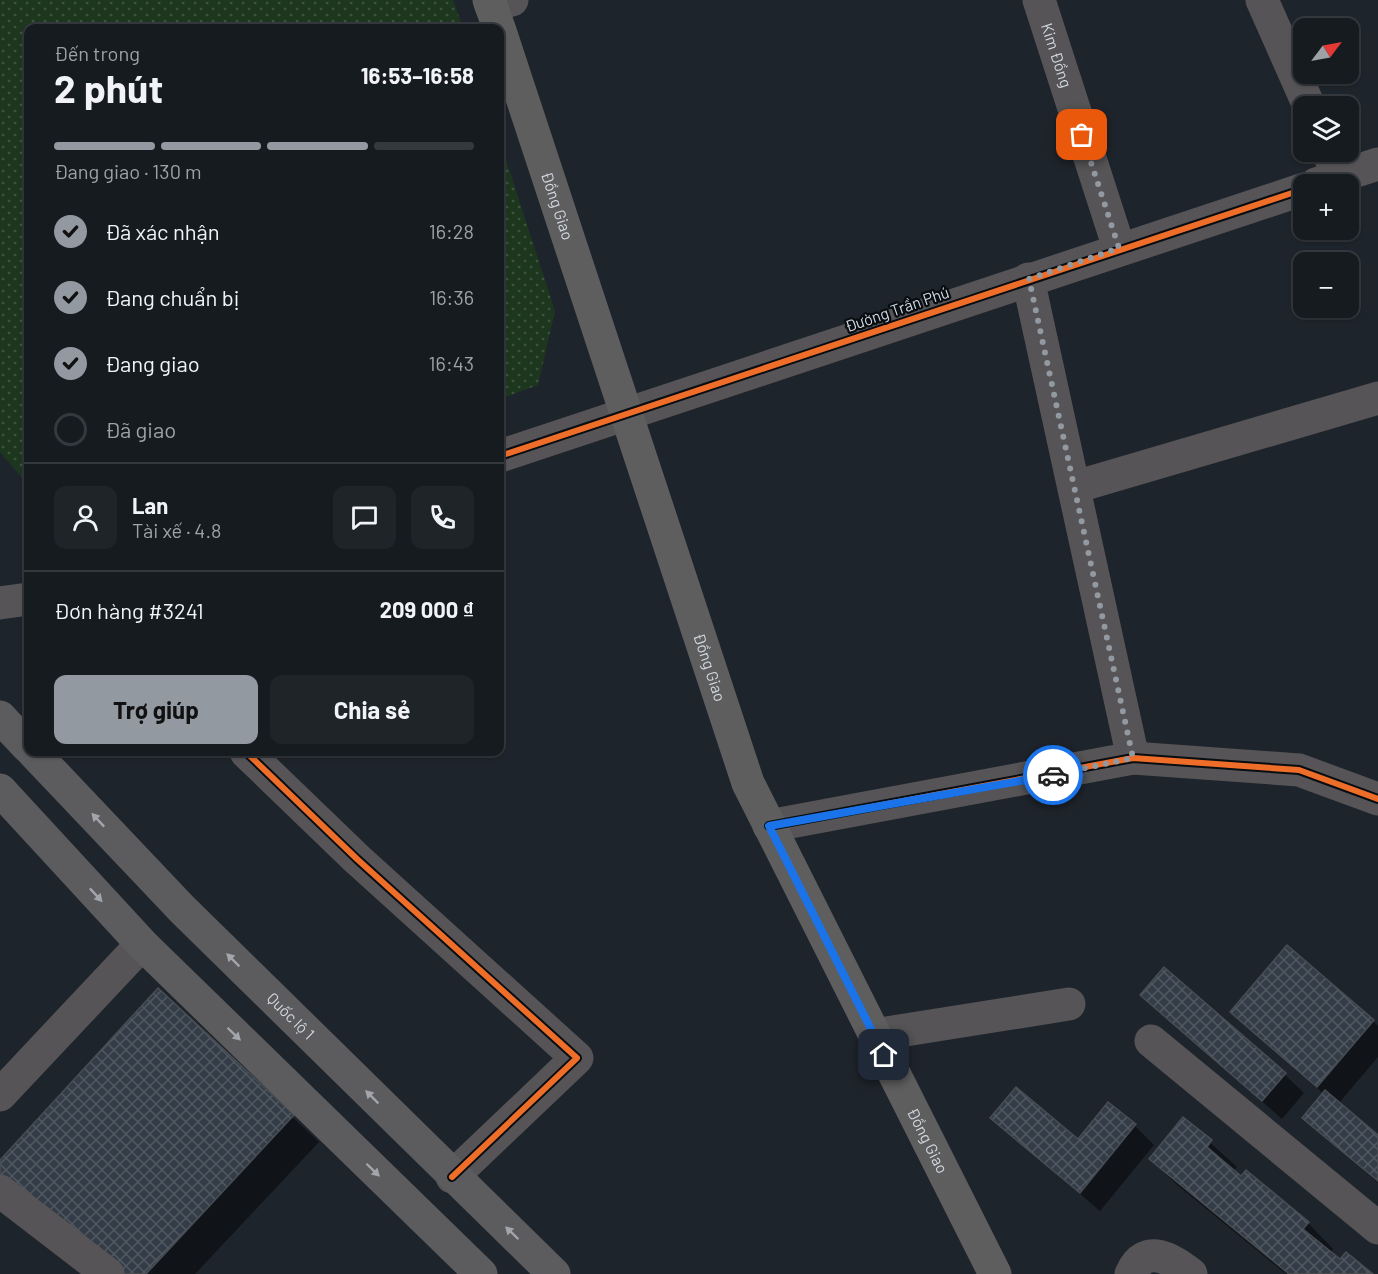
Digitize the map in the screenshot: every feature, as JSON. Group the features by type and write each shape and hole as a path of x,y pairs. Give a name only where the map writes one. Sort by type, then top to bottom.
{"highway":[{"path":"0,717 24,743"},
{"name":"Quốc lộ 1","path":"37,756 182,909 554,1274"},
{"path":"0,790 142,944 481,1274"}],"main road":[{"name":"Đồng Giao","path":"504,32 625,414 748,783 995,1274"}],"street":[{"name":"Kim Đồng","path":"1039,0 1119,248"},
{"path":"1262,0 1305,96"},
{"path":"1328,171 1378,164"},
{"name":"Đường Trần Phú","path":"504,455 1119,248 1293,193"},
{"path":"1029,279 1133,758"},
{"path":"1075,487 1378,398"},
{"path":"0,603 24,600"},
{"path":"250,756 357,859 577,1058 453,1177"},
{"path":"769,826 1133,758 1299,770 1378,799"},
{"path":"0,1095 142,944"},
{"path":"874,1035 1069,1005"},
{"path":"1150,1041 1378,1228"},
{"path":"0,1191 108,1274"},
{"path":"1131,1274 1143,1260 1156,1255 1167,1257 1191,1274"}],"green space":[{"path":"0,0 453,0 462,24 24,24 24,479 0,452"},
{"path":"504,153 555,311 538,385 504,398"}],"building":[{"path":"1287,945 1374,1020 1317,1087 1230,1012"},
{"path":"1164,967 1286,1073 1262,1101 1140,995"},
{"path":"158,988 294,1115 146,1274 113,1274 0,1190 0,1160"},
{"path":"1016,1087 1078,1139 1108,1102 1136,1124 1080,1193 990,1118"},
{"path":"1325,1090 1378,1135 1378,1181 1302,1118"},
{"path":"1183,1117 1212,1140 1207,1147 1241,1176 1246,1170 1309,1222 1303,1229 1340,1259 1346,1252 1373,1274 1289,1274 1149,1159"}],"cycle path":[{"path":"504,455 1293,193"},
{"path":"250,756 357,859 577,1058 452,1177"},
{"path":"769,826 1133,758 1299,770 1378,799"}],"way so far":[{"path":"1053,775 1133,758 1029,279 1119,248 1082,135"}],"route":[{"path":"884,1055 769,826 1053,775"}]}
